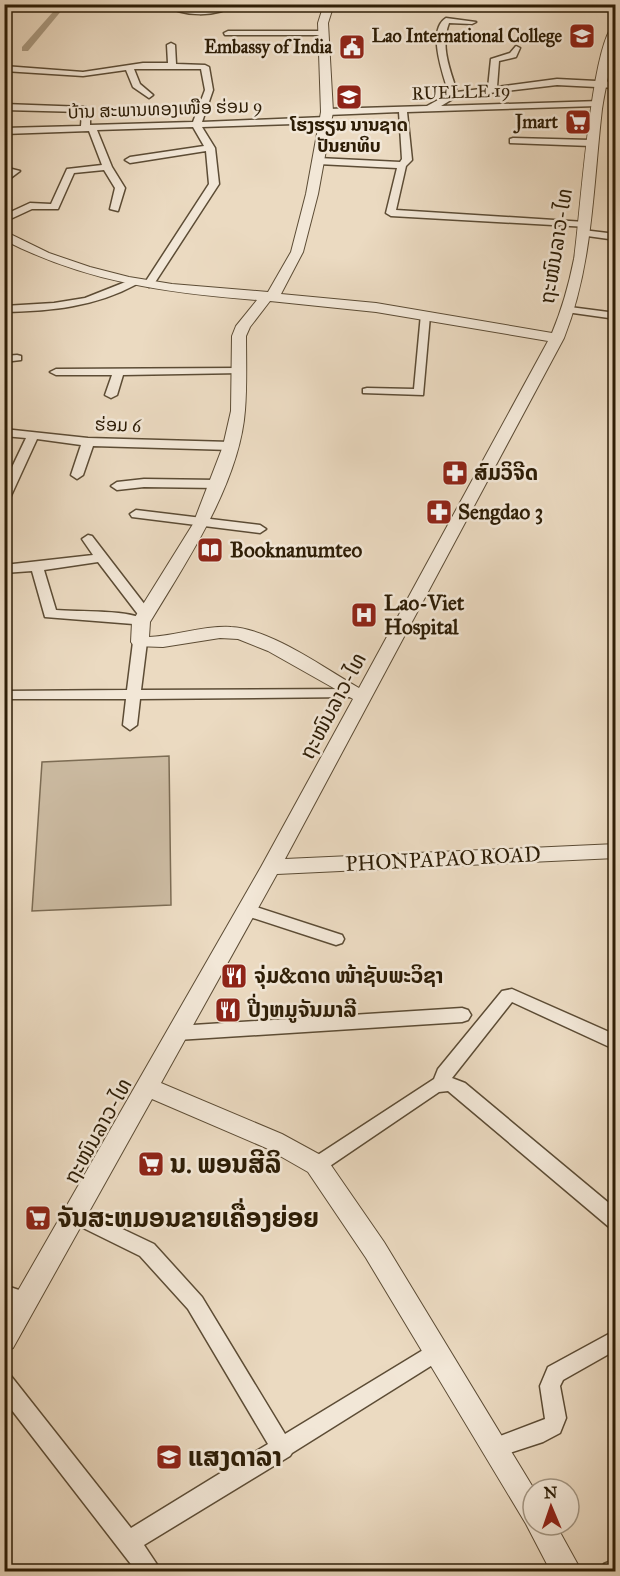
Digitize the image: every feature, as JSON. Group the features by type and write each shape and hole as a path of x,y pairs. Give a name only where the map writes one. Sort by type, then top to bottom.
{"street":[{"path":"166,4 186,10 209,10 233,4"},
{"path":"130,725 143,618 201,524 231,446 238,411 239,336 243,326 269,297 297,252 326,116 323,33 329,4"},
{"path":"454,95 440,47 440,34 446,20 472,22"},
{"path":"228,33 254,35 323,33"},
{"name":"ຖະໜົນລາວ-ໄທ","path":"4,1340 271,867 360,694 557,338 570,310 584,229 591,143 597,103 607,84 614,34"},
{"path":"171,45 171,64"},
{"path":"492,90 495,59 513,55 516,48"},
{"path":"4,68 83,74 171,64 205,67 208,90 196,125 210,148 214,184 211,193 149,284"},
{"path":"129,68 136,85 149,95"},
{"path":"426,110 454,95 557,82 607,84"},
{"name":"RUELLE 19","path":"326,116 597,103"},
{"path":"4,107 86,110 89,128 107,167 120,188 115,209"},
{"path":"404,111 407,160 402,165 390,211 394,214 584,229 615,237"},
{"name":"ບ້ານ ສະພານທອງເໜືອ ຮ່ອມ 9","path":"4,131 196,125 326,116"},
{"path":"512,142 591,143"},
{"path":"130,160 210,148"},
{"path":"318,161 402,165"},
{"path":"4,219 30,206 55,207 70,171 107,167"},
{"path":"4,180 15,171"},
{"path":"4,235 47,258 132,282 349,304 557,338"},
{"path":"4,309 81,303 122,289 132,282"},
{"path":"570,310 615,316"},
{"path":"367,392 419,393 425,316"},
{"path":"4,359 17,358"},
{"path":"56,372 238,371"},
{"path":"111,395 118,372"},
{"name":"ຮ່ອມ 6","path":"4,432 88,442 231,446"},
{"path":"4,498 33,436"},
{"path":"77,475 88,442"},
{"path":"117,486 144,483 218,484"},
{"path":"136,514 201,524 260,529"},
{"path":"88,539 143,618"},
{"path":"4,569 100,558"},
{"path":"37,567 50,614 143,618"},
{"path":"140,642 168,642 223,633 247,634 360,694"},
{"path":"4,705 118,700 126,699 135,693"},
{"path":"4,695 360,694"},
{"name":"PHONPAPAO ROAD","path":"271,867 615,851"},
{"path":"247,910 336,939"},
{"path":"317,1165 442,1083 444,1074 508,996 513,995 615,1043"},
{"path":"177,1033 462,1015"},
{"path":"442,1083 459,1088 615,1221"},
{"path":"148,1087 274,1141 317,1165 375,1250 521,1493"},
{"path":"76,1215 147,1250 195,1303 283,1449"},
{"path":"4,1294 27,1301"},
{"path":"494,1448 543,1432 553,1426 556,1418 550,1386 555,1374 615,1339"},
{"path":"130,1541 283,1449 435,1353"},
{"path":"4,1383 130,1541 151,1572"},
{"path":"547,1537 568,1572"}],"shaded area":[{"path":"169,756 171,905 32,911 42,762"}],"waterway":[{"path":"25,49 64,4"}],"place":[{"name":"Lao International College","path":"582,36"},
{"name":"Embassy of India","path":"352,47"},
{"name":"ໂຮງຮຽນ ນານຊາດ ປັນຍາທິບ","path":"349,97"},
{"name":"Jmart","path":"578,122"},
{"name":"ສົມວິຈີດ","path":"455,473"},
{"name":"Sengdao 3","path":"439,512"},
{"name":"Booknanumteo","path":"210,550"},
{"name":"Lao-Viet Hospital","path":"364,615"},
{"name":"ຈຸ່ມ&ດາດ ໜ້າຊັບພະວິຊາ","path":"234,976"},
{"name":"ປີ່ງຫມູຈັນມາລີ","path":"228,1010"},
{"name":"ນ. ພອນສີລິ","path":"151,1164"},
{"name":"ຈັນສະຫມອນຂາຍເຄື່ອງຍ່ອຍ","path":"38,1218"},
{"name":"ແສງດາລາ","path":"169,1457"}]}
